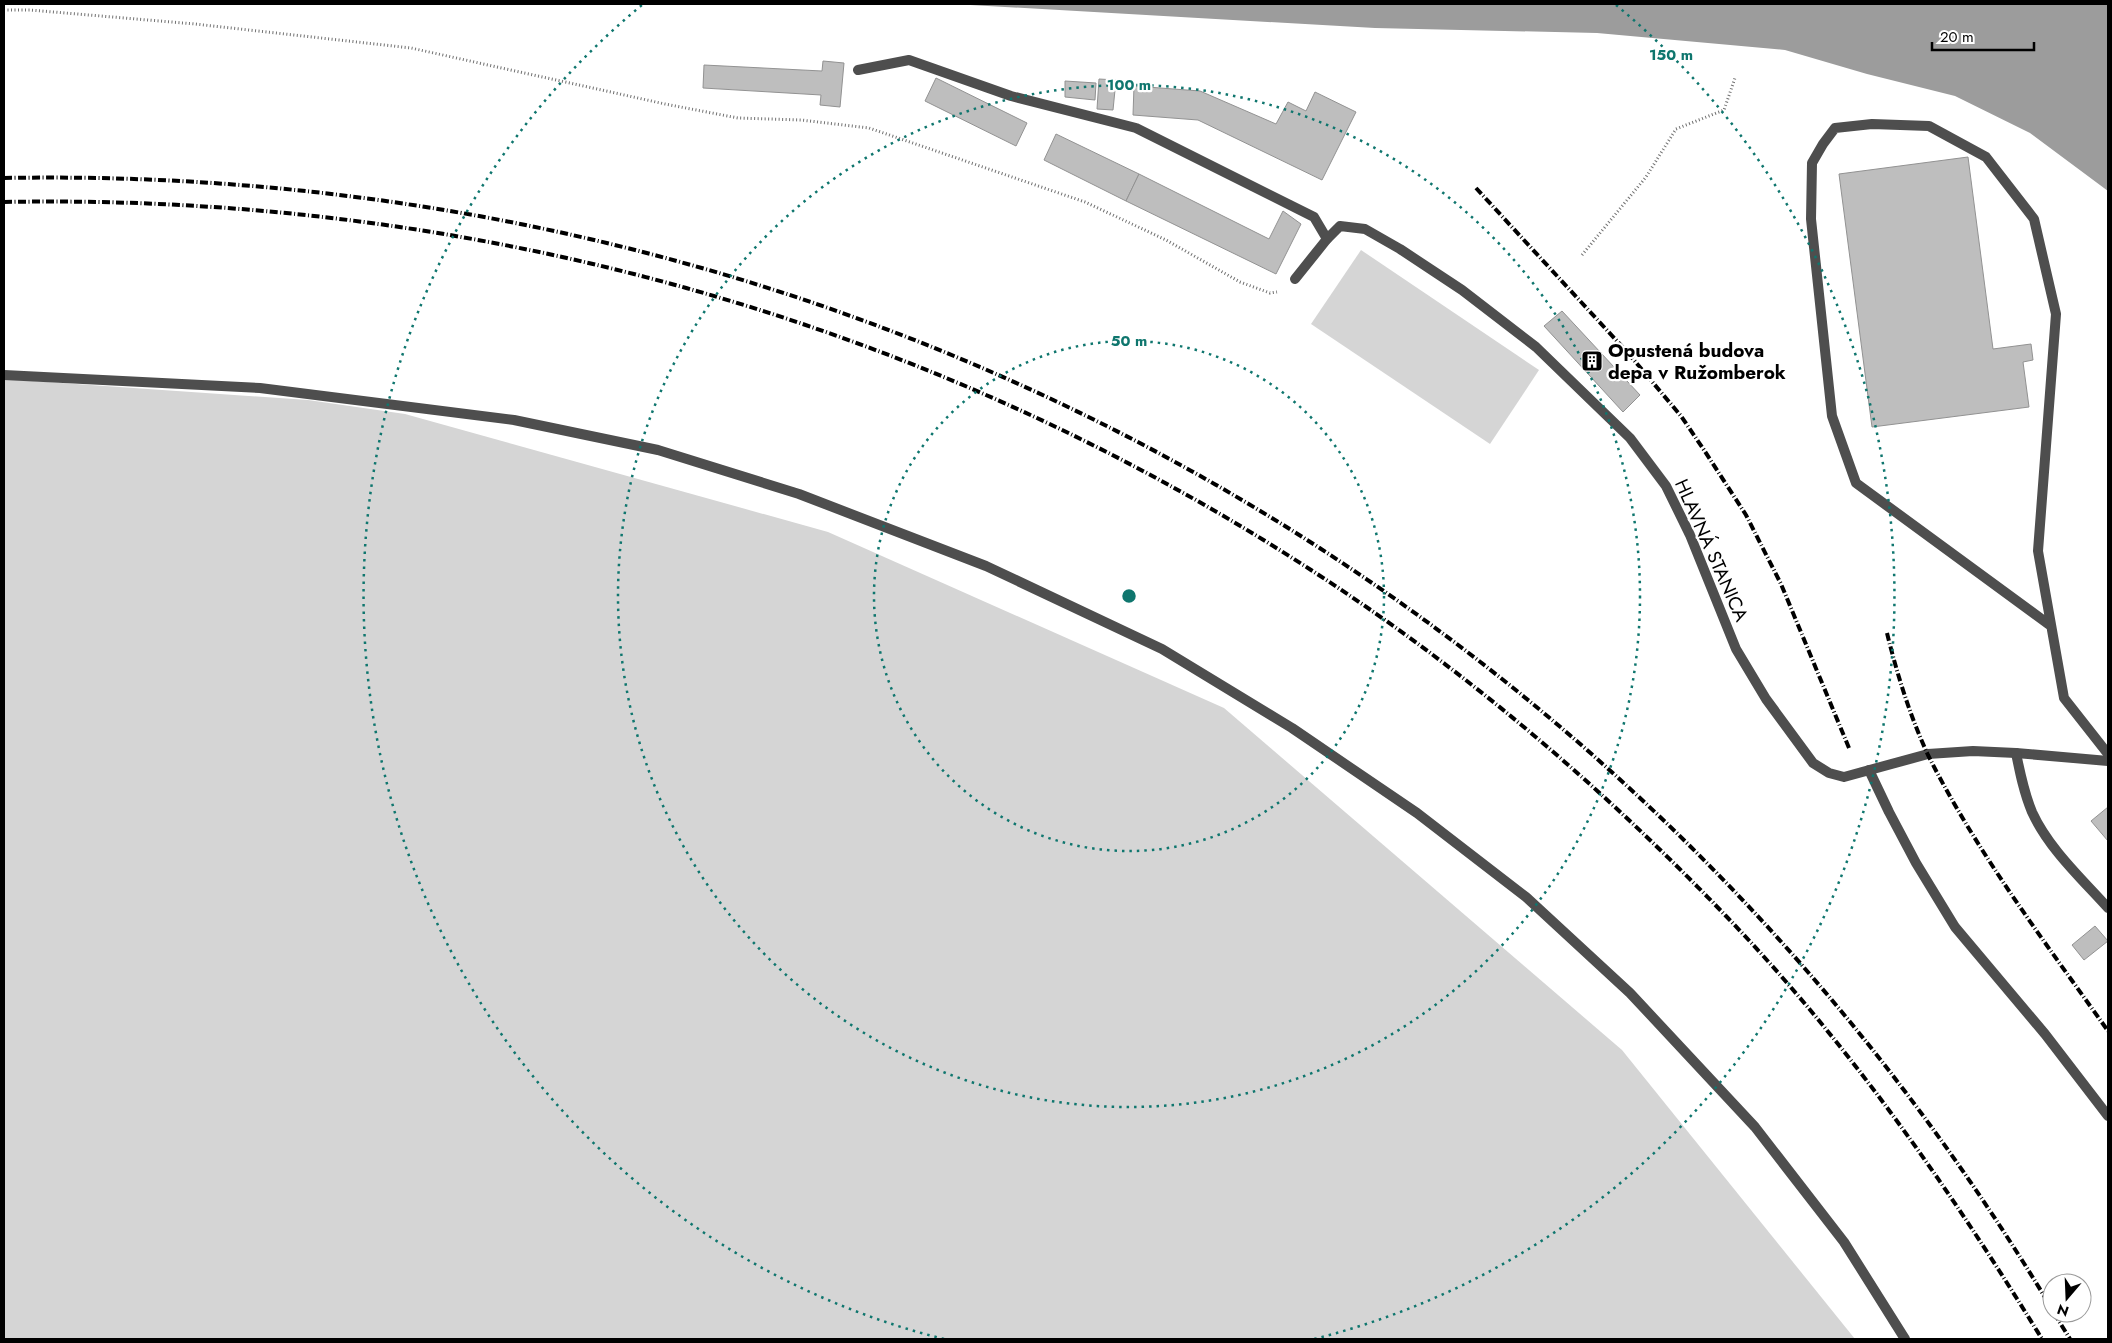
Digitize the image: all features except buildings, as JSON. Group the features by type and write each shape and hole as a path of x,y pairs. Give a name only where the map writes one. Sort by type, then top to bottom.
{"street":[{"path":"858,70 909,60 1011,96 1136,128 1314,217 1327,239"},
{"path":"2051,626 1856,483 1832,416 1812,219 1812,163 1835,128 1872,124 1929,126 1986,157 2034,219 2056,314 2038,551 2064,698 2108,754"},
{"name":"HLAVNÁ STANICA","path":"1295,279 1340,226 1365,229 1400,249 1462,290 1536,347 1630,438 1666,486 1690,535 1736,649 1766,699 1812,763 1829,773 1844,777 1928,754 1973,751 2108,761"},
{"path":"4,375 260,388 514,420 658,450 799,494 986,566 1162,649 1292,728 1416,813 1526,897 1610,974 1755,1127 1844,1242 1905,1339"},
{"path":"2016,753 2021,780 2032,813 2056,851 2108,908"},
{"path":"1869,770 1916,862 1955,927 2045,1034 2108,1116"}],"path":[{"path":"4,10 30,10 195,24 411,48 665,104 738,118 801,120 869,128 1085,202 1166,240 1240,282 1270,293 1284,290 1295,279"},
{"path":"1582,255 1646,177 1676,129 1724,110 1735,78"}],"shaded area":[{"path":"953,4 2108,4 2108,191 2030,133 1955,96 1867,74 1785,50 1597,33 1375,28"},
{"path":"1361,250 1539,370 1490,444 1311,324"},
{"path":"4,379 308,400 405,414 828,532 1224,708 1622,1050 1855,1339 4,1339"}],"railway":[{"path":"4,178 317,192 619,246 908,338 1182,466 1436,628 1668,824 1874,1052 2042,1295"},
{"path":"1476,188 1628,353 1681,416 1704,450 1746,515 1781,584 1849,748"},
{"path":"4,202 177,205 349,220 519,248 685,288 848,340 1008,404 1162,481 1311,570 1422,647 1529,731 1580,775 1679,868 1771,965 1856,1067 1934,1173 2042,1339"},
{"path":"1887,633 1915,725 1947,791 1990,862 2108,1031"},
{"path":"2060,1323 2070,1339"}],"place":[{"name":"Opustená budova depa v Ružomberok","path":"1592,361"}]}
